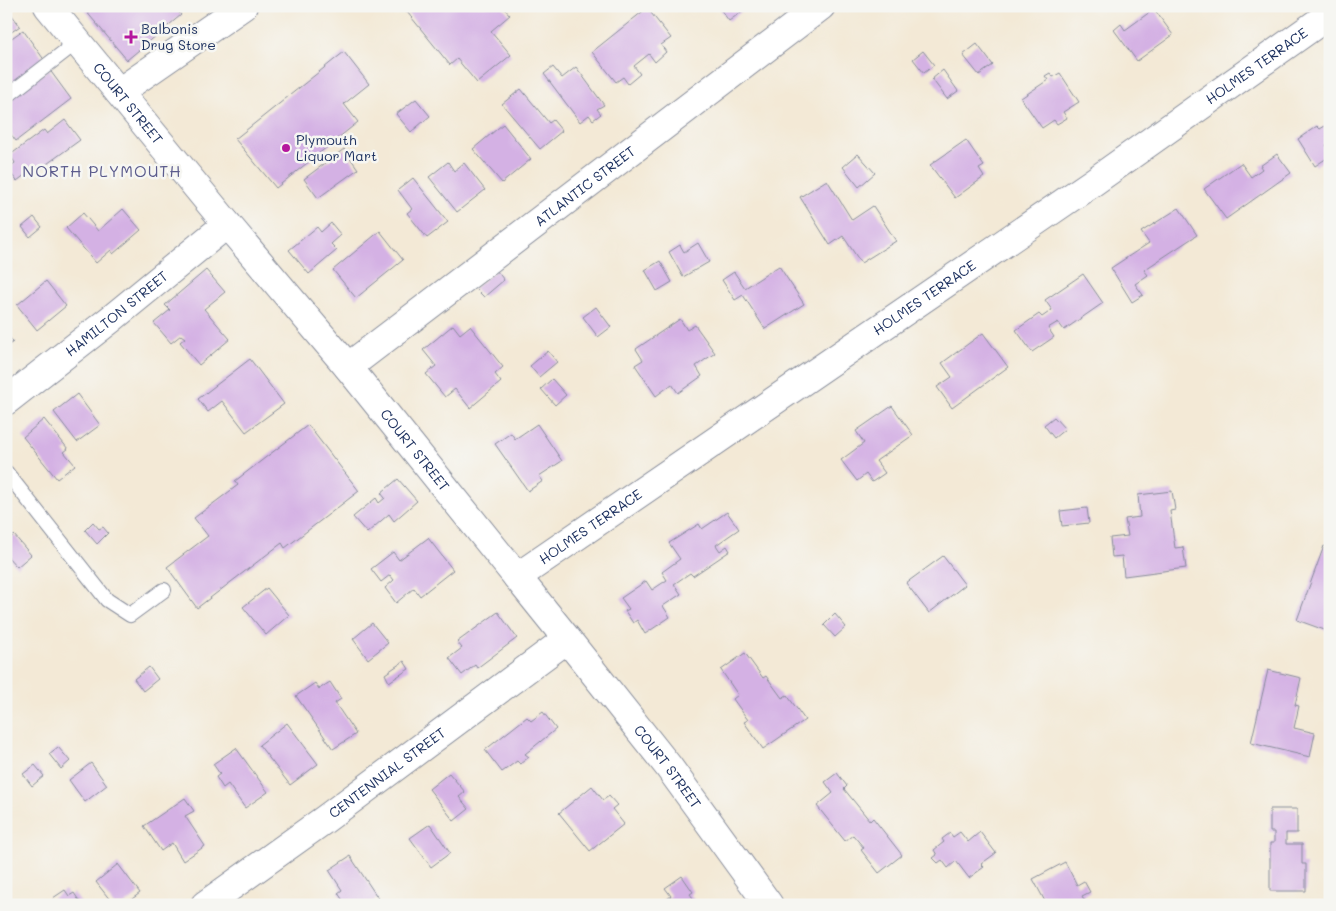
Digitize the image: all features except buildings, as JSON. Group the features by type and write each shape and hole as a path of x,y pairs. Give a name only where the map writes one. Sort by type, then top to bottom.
{"street":[{"name":"COURT STREET","path":"48,6 227,224 348,367 567,639 668,766 766,904"},
{"path":"119,92 242,6"},
{"name":"ATLANTIC STREET","path":"348,367 820,6"},
{"name":"HOLMES TERRACE","path":"517,577 1092,183 1330,14"},
{"name":"HAMILTON STREET","path":"6,401 111,319 227,224"},
{"name":"CENTENNIAL STREET","path":"206,905 324,820 567,639"}],"lane":[{"path":"6,97 77,42"},
{"path":"6,472 107,600 130,615 164,590"}],"place":[{"name":"Balbonis Drug Store","path":"131,37"},
{"name":"Plymouth Liquor Mart","path":"286,148"}],"district":[{"name":"NORTH PLYMOUTH","path":"102,171"}]}
